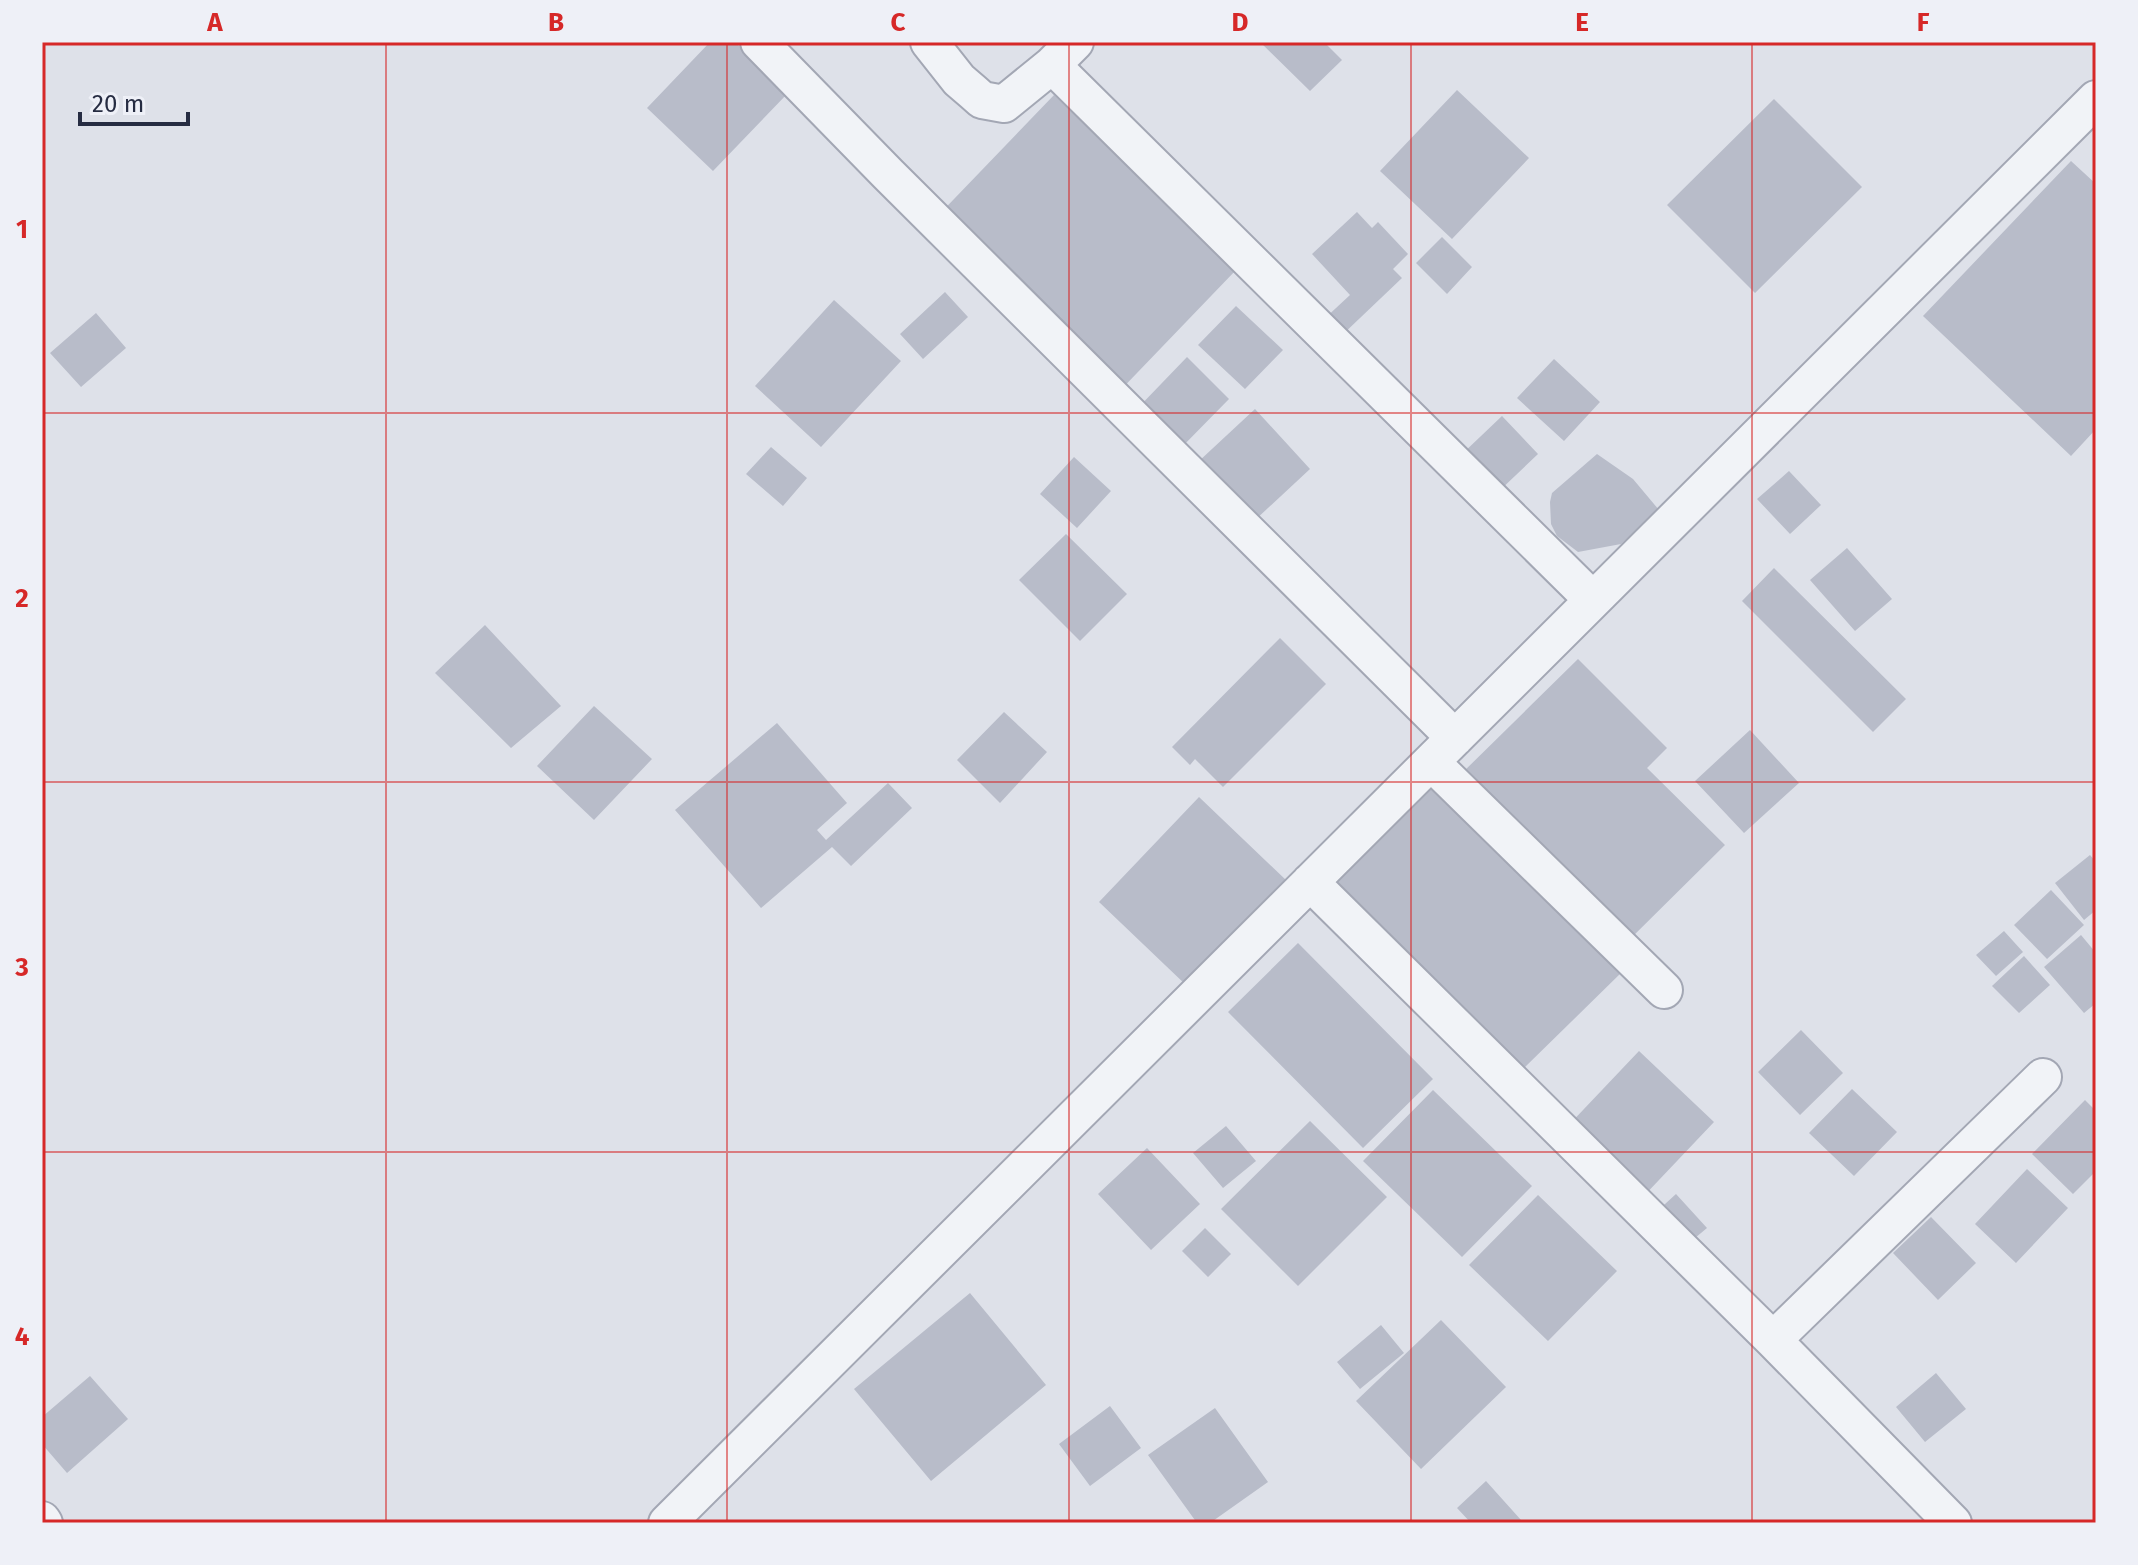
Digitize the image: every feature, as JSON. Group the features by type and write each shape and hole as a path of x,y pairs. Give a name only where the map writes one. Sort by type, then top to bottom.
{"street":[{"path":"759,42 1443,750 1664,990"},
{"path":"929,42 959,80 982,100 1004,104 1063,54 1593,600"},
{"path":"667,1523 2096,99"},
{"path":"1310,882 1773,1340 1953,1523"},
{"path":"1773,1340 2043,1077"}],"building":[{"path":"710,42 735,42 788,93 713,171 647,108"},
{"path":"1260,42 1324,42 1342,60 1310,91"},
{"path":"1457,90 1529,158 1452,239 1380,171"},
{"path":"1054,95 1236,270 1112,399 929,225"},
{"path":"1774,99 1862,187 1755,293 1667,205"},
{"path":"2071,161 2096,184 2096,429 2071,456 1923,316"},
{"path":"1357,212 1372,228 1378,222 1408,254 1393,269 1402,278 1339,338 1322,321 1350,295 1312,254"},
{"path":"1442,237 1472,267 1447,294 1416,263"},
{"path":"945,292 968,317 923,359 900,334"},
{"path":"834,300 901,361 821,447 755,386"},
{"path":"1236,306 1283,350 1245,389 1198,345"},
{"path":"96,313 126,348 81,387 50,353"},
{"path":"1187,357 1229,399 1177,452 1135,411"},
{"path":"1554,359 1600,402 1564,441 1517,398"},
{"path":"1255,409 1310,469 1254,521 1198,462"},
{"path":"1502,416 1538,454 1496,494 1460,456"},
{"path":"771,447 807,478 783,506 746,474"},
{"path":"1597,454 1633,479 1659,510 1621,544 1578,552 1557,536 1551,524 1550,502 1552,493"},
{"path":"1074,457 1111,491 1077,528 1040,494"},
{"path":"1789,471 1821,505 1790,534 1757,499"},
{"path":"1066,534 1127,594 1080,641 1019,580"},
{"path":"1847,548 1892,599 1855,631 1810,580"},
{"path":"1774,568 1906,699 1873,732 1742,601"},
{"path":"485,625 561,706 511,748 435,673"},
{"path":"1280,638 1326,684 1223,787 1195,759 1190,765 1172,747"},
{"path":"1578,659 1667,748 1647,768 1725,845 1624,945 1457,778"},
{"path":"594,706 652,759 594,820 537,766"},
{"path":"1004,712 1047,752 1000,803 957,760"},
{"path":"777,723 847,803 817,830 826,840 888,783 912,808 851,866 832,847 761,908 675,810"},
{"path":"1750,730 1799,783 1744,833 1695,781"},
{"path":"1435,782 1623,971 1519,1073 1331,884"},
{"path":"1199,797 1287,881 1187,986 1099,902"},
{"path":"2090,855 2096,862 2096,910 2084,920 2055,883"},
{"path":"2051,890 2084,925 2047,959 2014,925"},
{"path":"2004,931 2023,952 1996,976 1976,955"},
{"path":"2081,935 2096,953 2096,1003 2084,1013 2044,967"},
{"path":"1298,943 1433,1079 1363,1148 1228,1012"},
{"path":"2024,956 2050,985 2019,1013 1992,986"},
{"path":"1801,1030 1843,1073 1800,1115 1758,1072"},
{"path":"1639,1051 1714,1122 1640,1200 1565,1129"},
{"path":"1852,1089 1897,1132 1854,1176 1809,1133"},
{"path":"1433,1090 1532,1186 1462,1257 1363,1161"},
{"path":"2085,1100 2096,1111 2096,1171 2073,1194 2032,1154"},
{"path":"1310,1121 1387,1197 1298,1286 1221,1209"},
{"path":"1226,1126 1256,1161 1223,1188 1193,1153"},
{"path":"1147,1148 1200,1204 1151,1250 1098,1194"},
{"path":"2027,1169 2068,1208 2016,1263 1975,1224"},
{"path":"1676,1194 1707,1228 1683,1248 1653,1215"},
{"path":"1538,1195 1617,1271 1548,1341 1469,1265"},
{"path":"1931,1217 1976,1263 1938,1300 1893,1253"},
{"path":"1205,1228 1231,1254 1208,1277 1182,1251"},
{"path":"970,1293 1046,1385 931,1481 854,1389"},
{"path":"1441,1320 1506,1387 1421,1469 1356,1401"},
{"path":"1381,1325 1404,1353 1360,1389 1337,1362"},
{"path":"1936,1373 1966,1409 1925,1442 1896,1407"},
{"path":"90,1376 128,1419 67,1473 42,1444 42,1417"},
{"path":"1110,1406 1141,1448 1090,1486 1059,1444"},
{"path":"1215,1408 1268,1482 1210,1523 1197,1523 1148,1455"},
{"path":"1486,1481 1521,1520 1518,1523 1471,1523 1457,1508"}]}
